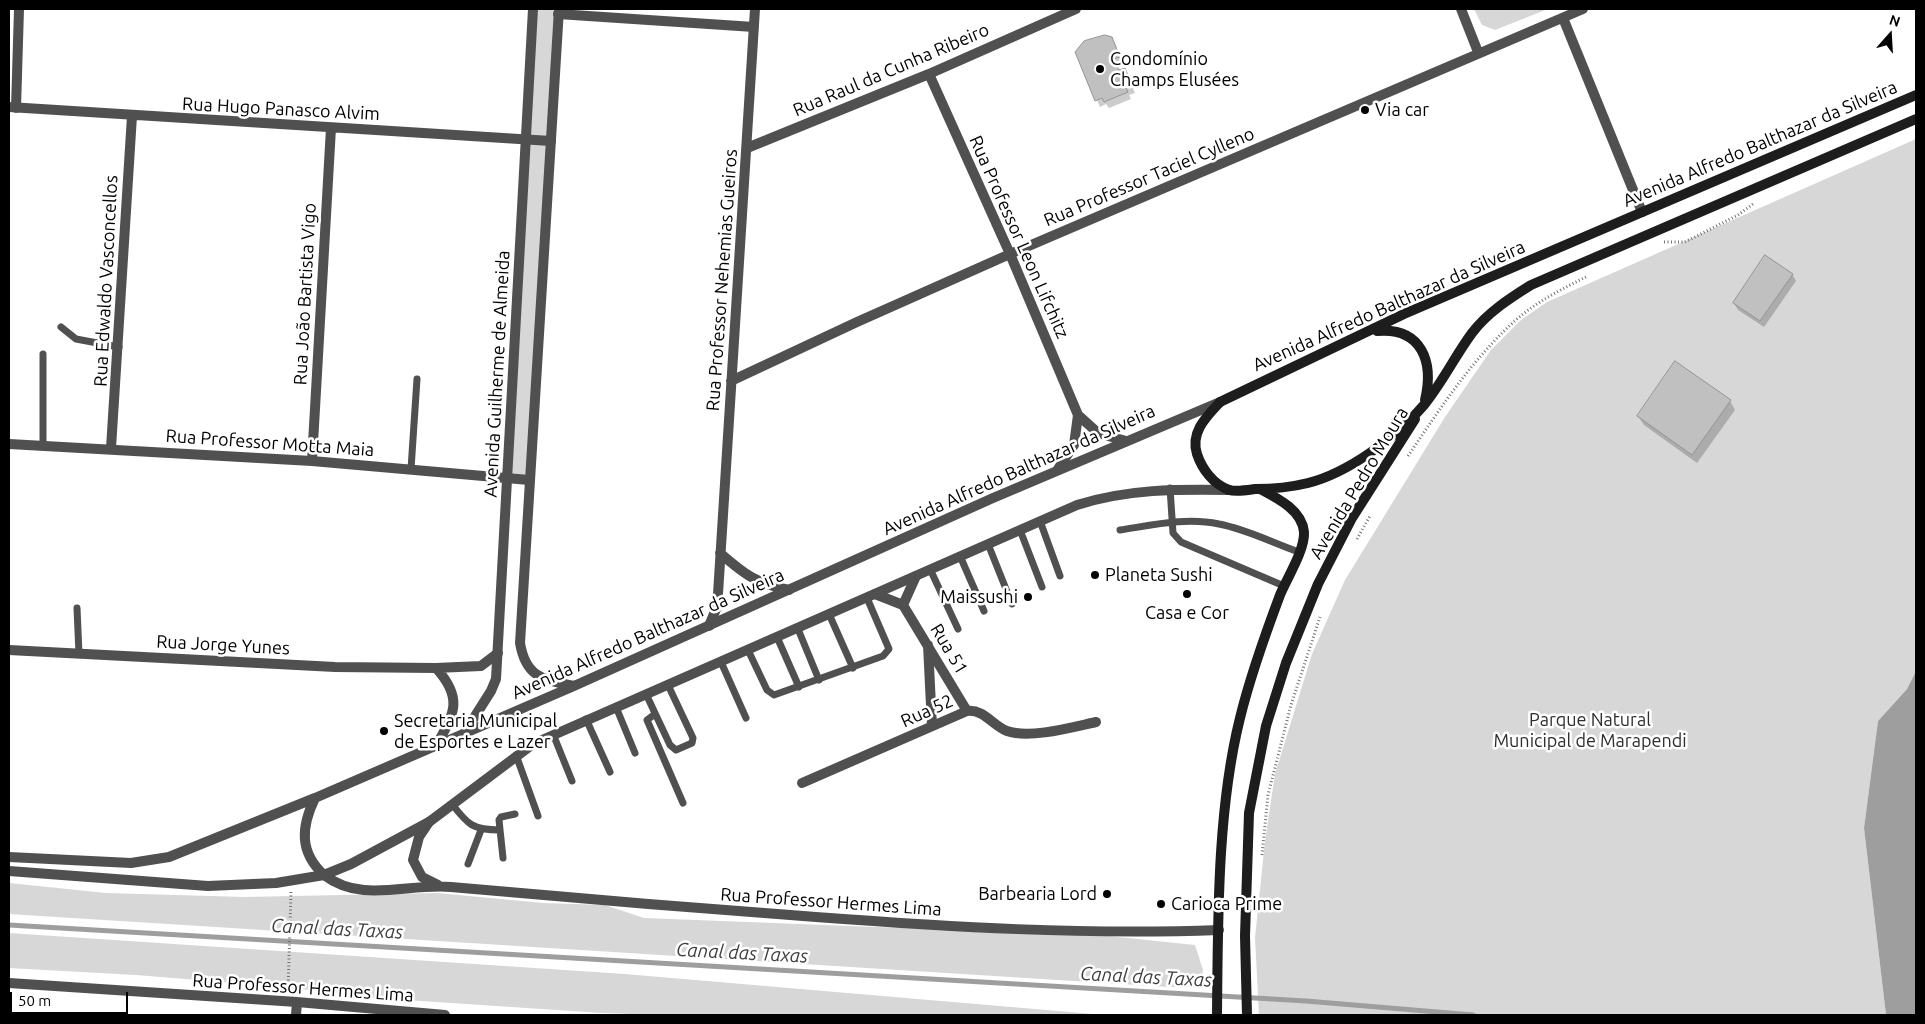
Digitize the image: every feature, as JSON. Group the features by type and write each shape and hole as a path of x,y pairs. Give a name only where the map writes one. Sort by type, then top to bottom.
{"main road":[{"name":"Avenida Alfredo Balthazar da Silveira","path":"1220,402 1372,331 1404,314 1916,95"},
{"path":"1220,402 1199,427 1195,442 1196,452 1202,467 1213,480 1230,490 1260,489 1308,483 1345,468 1393,435 1424,405 1474,331 1504,302 1530,285 1916,119"},
{"path":"1372,331 1388,330 1403,334 1416,343 1429,370 1424,405"},
{"name":"Avenida Pedro Moura","path":"1247,1015 1245,936 1249,813 1262,740 1286,664 1318,584 1352,518 1424,405"},
{"name":"Avenida Pedro Moura","path":"1217,1015 1218,935 1225,814 1233,755 1250,686 1304,534 1298,517 1286,504 1260,489"}],"street":[{"path":"12,108 19,9"},
{"name":"Avenida Guilherme de Almeida","path":"465,732 495,683 498,653 533,9"},
{"name":"Rua Professor Nehemias Gueiros","path":"708,626 717,602 747,148 754,9"},
{"name":"Rua Raul da Cunha Ribeiro","path":"747,148 929,74 1076,9"},
{"path":"1461,9 1478,52"},
{"name":"Rua Professor Taciel Cylleno","path":"731,381 1010,254 1478,52 1583,9"},
{"path":"574,686 542,678 532,671 522,655 520,642 558,12 754,27"},
{"path":"1562,18 1642,212"},
{"name":"Rua Professor Leon Lifchitz","path":"929,74 1010,254 1078,414 1098,433 1126,440"},
{"name":"Rua Hugo Panasco Alvim","path":"12,108 551,140"},
{"name":"Rua Edwaldo Vasconcellos","path":"111,448 119,347 132,116"},
{"name":"Rua João Bartista Vigo","path":"312,461 331,128"},
{"name":"Avenida Alfredo Balthazar da Silveira","path":"9,857 131,863 169,857 315,798 436,746 1126,440 1220,402"},
{"path":"1058,470 1074,445 1078,414"},
{"name":"Rua Professor Motta Maia","path":"9,444 111,448 312,461 529,480"},
{"path":"9,871 208,886 291,882 324,875 351,864 429,822 516,755 554,734 798,629 1040,521 1102,497 1170,488 1230,490"},
{"path":"720,553 742,573 763,584 789,590"},
{"path":"871,596 904,605 916,576"},
{"name":"Rua 51","path":"904,605 967,711"},
{"path":"928,644 932,726"},
{"name":"Rua Jorge Yunes","path":"9,650 325,666 436,668 481,666 498,653"},
{"path":"436,668 454,692 455,701 450,721 436,746"},
{"name":"Rua 52","path":"802,783 967,711 978,711 998,726 1015,733 1055,732 1096,722"},
{"path":"315,798 304,825 305,848 314,866 324,875"},
{"name":"Rua Professor Hermes Lima","path":"429,822 419,837 413,860 422,877 442,886"},
{"name":"Rua Professor Hermes Lima","path":"324,875 337,884 354,890 380,891 442,886 646,905 947,927 1218,935"},
{"name":"Rua Professor Hermes Lima","path":"9,983 292,1002 445,1015"},
{"path":"292,1002 296,1015"}],"lane":[{"path":"61,327 76,340 119,347"},
{"path":"43,354 43,446"},
{"path":"411,469 417,379"},
{"path":"1170,488 1172,522 1176,537 1191,548 1284,586"},
{"path":"1040,521 1060,576"},
{"path":"1120,530 1172,522 1200,521 1220,524 1299,552"},
{"path":"1020,530 1042,587"},
{"path":"988,544 1012,604"},
{"path":"960,556 984,611"},
{"path":"930,569 958,628"},
{"path":"748,650 767,690 771,693 781,694 883,656 889,648 871,596"},
{"path":"76,608 79,654"},
{"path":"829,614 852,668"},
{"path":"798,629 819,680"},
{"path":"777,637 799,688"},
{"path":"720,662 746,718"},
{"path":"646,694 672,748 676,750 692,744 692,734 668,685"},
{"path":"616,707 635,752"},
{"path":"655,714 647,720 683,804"},
{"path":"586,719 610,772"},
{"path":"554,734 572,781"},
{"path":"516,755 538,816"},
{"path":"452,804 464,820 481,830 500,830"},
{"path":"503,858 500,830 501,817 514,814"},
{"path":"468,864 481,830"}],"path":[{"path":"1656,245 1665,242 1686,242 1738,215 1757,201"},
{"path":"1406,459 1453,390 1482,353 1518,318 1546,298 1588,276"},
{"path":"1354,546 1371,514"},
{"path":"1261,860 1268,795 1291,705 1321,613"},
{"path":"291,882 288,968 292,1002"}],"green space":[{"path":"533,9 559,9 529,480 507,478"},
{"path":"1474,9 1548,9 1495,30 1482,25"},
{"name":"Parque Natural Municipal de Marapendi","path":"1916,139 1916,671 1907,689 1878,721 1864,828 1886,1015 1259,1015 1255,938 1265,841 1275,774 1312,654 1345,580 1445,417 1491,350 1521,320 1547,302"},
{"path":"9,883 106,893 245,897 437,893 543,903 605,905 644,918 1109,936 1195,945 1203,970 1201,987 1169,987 9,914"},
{"path":"9,933 625,974 1105,1015 659,1015 376,998 284,987 136,975 9,968"}],"shaded area":[{"path":"1916,671 1916,1015 1886,1015 1864,828 1878,721 1907,689"}],"building":[{"name":"Condomínio Champs Elusées","path":"1105,35 1112,37 1120,57 1114,59 1119,70 1125,68 1132,85 1126,88 1128,92 1104,102 1102,98 1095,101 1075,52 1084,41"},
{"path":"1765,255 1793,274 1760,321 1733,303"},
{"path":"1675,361 1731,400 1692,455 1637,416"}],"waterway":[{"name":"Canal das Taxas","path":"9,925 1306,1001 1473,1015"}],"place":[{"name":"Condomínio Champs Elusées","path":"1100,69"},
{"name":"Via car","path":"1365,110"},
{"name":"Planeta Sushi","path":"1095,575"},
{"name":"Casa e Cor","path":"1187,594"},
{"name":"Maissushi","path":"1028,597"},
{"name":"Secretaria Municipal de Esportes e Lazer","path":"384,731"},
{"name":"Barbearia Lord","path":"1107,894"},
{"name":"Carioca Prime","path":"1161,904"}]}
